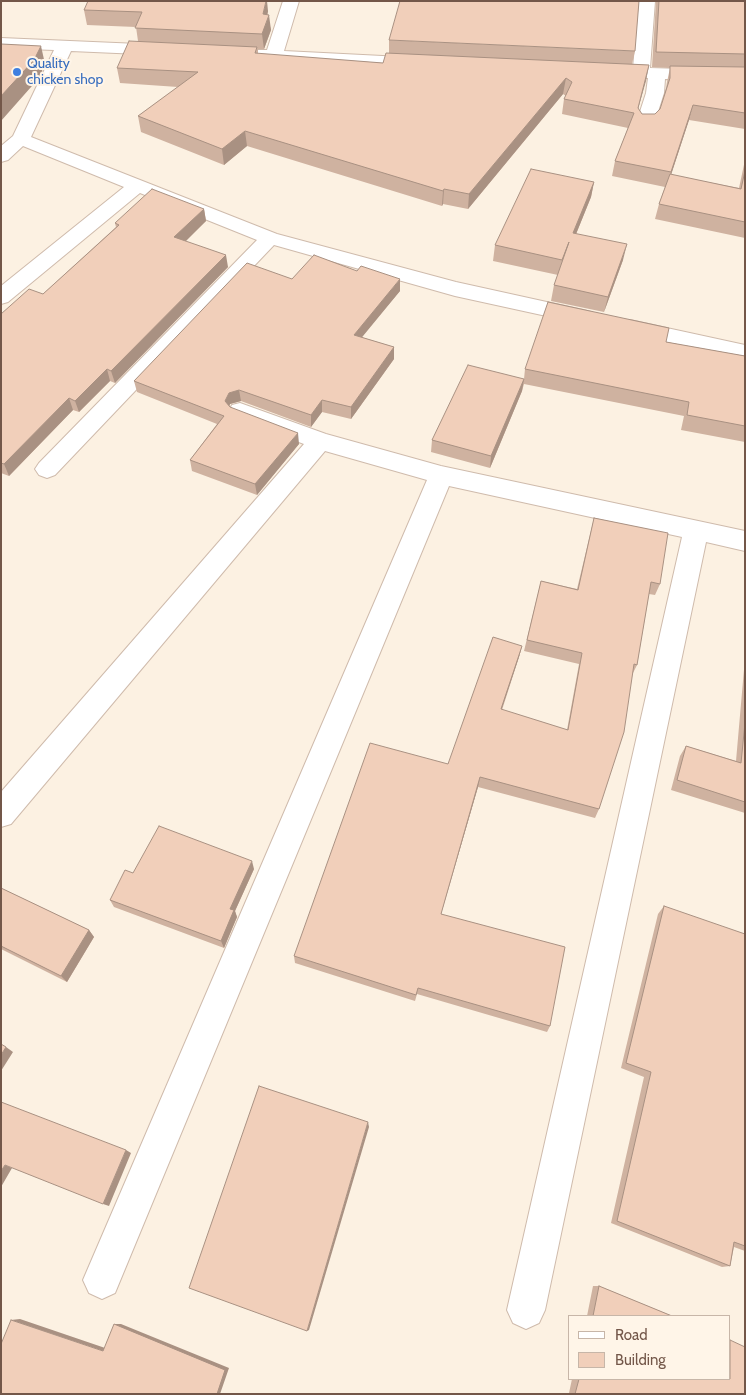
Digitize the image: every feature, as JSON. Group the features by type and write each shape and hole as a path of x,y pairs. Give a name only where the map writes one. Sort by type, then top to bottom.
{"street":[{"path":"274,55 291,1"},
{"path":"645,124 655,93 649,74 647,1"},
{"path":"1,43 175,50"},
{"path":"1,156 21,139 65,45"},
{"path":"235,53 443,64"},
{"path":"592,71 745,76"},
{"path":"21,139 270,238 455,289 745,352"},
{"path":"1,297 137,186"},
{"path":"47,469 270,238"},
{"path":"240,411 320,441 441,475 745,541"},
{"path":"1,814 320,441"},
{"path":"102,1280 441,475"},
{"path":"526,1310 696,530"}],"building":[{"path":"88,1 266,1 263,14 269,15 262,34 135,28 142,12 84,10"},
{"path":"400,1 639,1 635,51 389,40"},
{"path":"659,1 745,1 745,54 656,52"},
{"path":"129,41 257,47 255,53 383,63 386,53 649,65 638,108 642,114 655,114 660,109 670,78 670,66 745,67 745,113 693,105 671,172 615,161 634,113 564,99 572,82 566,78 469,194 444,189 443,191 245,131 222,149 138,116 198,72 117,68"},
{"path":"1,44 41,46 34,60 1,96"},
{"path":"531,169 594,182 573,233 627,244 608,297 554,285 569,242 562,260 495,245"},
{"path":"745,171 745,222 659,204 670,174 741,189"},
{"path":"152,189 204,209 174,237 226,255 111,371 107,369 75,401 69,398 4,464 1,463 1,314 29,289 43,294 119,225 115,223"},
{"path":"314,255 357,271 361,266 400,279 354,335 394,347 351,407 322,400 311,415 239,390 229,393 225,401 230,407 298,433 255,484 190,460 224,416 134,381 247,263 292,279"},
{"path":"548,302 669,328 666,342 745,356 745,426 687,415 689,402 525,369"},
{"path":"468,365 524,379 491,456 432,440"},
{"path":"594,518 668,533 660,584 651,582 637,665 634,664 624,732 599,809 480,777 441,914 565,947 550,1026 418,988 416,995 294,956 370,743 448,764 493,637 522,646 501,709 568,730 582,653 527,640 541,581 578,590"},
{"path":"745,723 745,802 677,780 686,746 741,763"},
{"path":"159,826 252,861 230,909 234,910 221,941 110,900 125,870 133,873"},
{"path":"1,888 89,930 61,976 1,946"},
{"path":"664,906 745,934 745,1246 734,1242 730,1266 617,1221 651,1072 626,1063"},
{"path":"1,1044 6,1047 1,1055"},
{"path":"259,1086 368,1122 307,1331 189,1288"},
{"path":"1,1102 126,1150 103,1204 5,1165 1,1171"},
{"path":"599,1286 670,1315 593,1315"},
{"path":"11,1320 103,1351 114,1324 225,1370 217,1394 1,1394 1,1344"},
{"path":"731,1340 745,1347 745,1394 575,1394 579,1380 731,1380"}],"place":[{"name":"Quality chicken shop","path":"17,72"}]}
